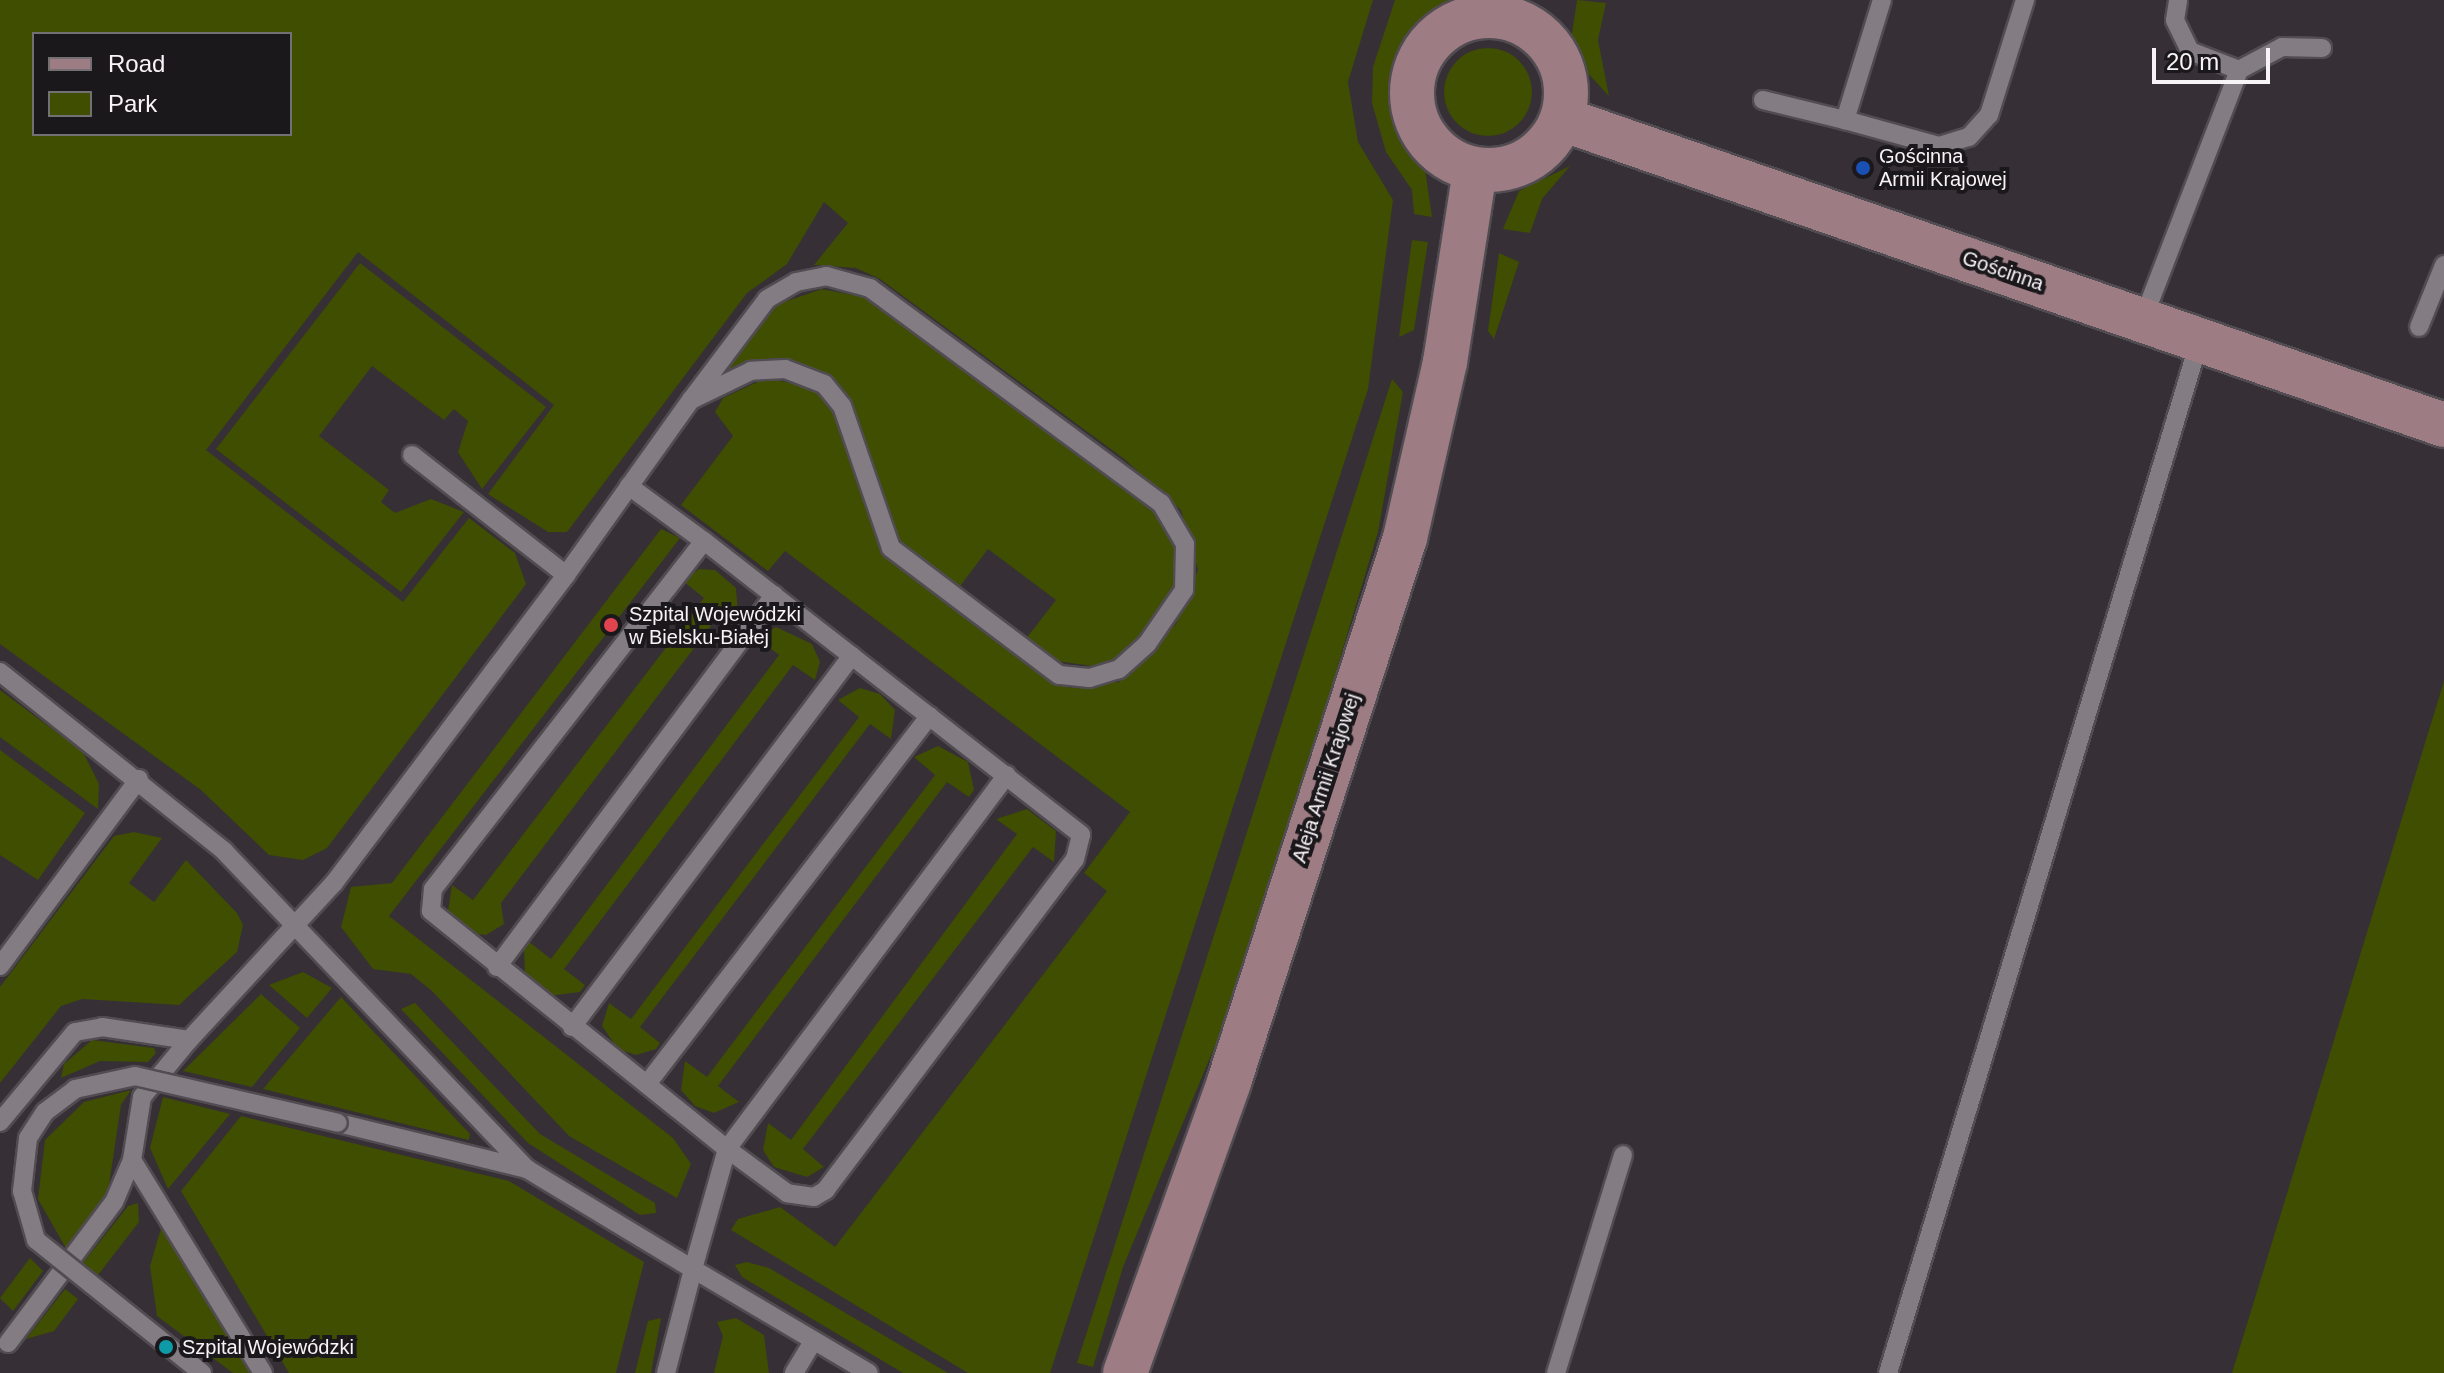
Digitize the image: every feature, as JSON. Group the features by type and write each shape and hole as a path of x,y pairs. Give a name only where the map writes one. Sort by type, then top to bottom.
{"street":[{"path":"1524,11 1560,62 1562,119 1537,154 1497,170 1475,170 1426,138 1412,106 1412,82 1425,50 1451,26 1473,17 1524,11"},
{"name":"Gościnna","path":"1562,119 2444,425"},
{"name":"Aleja Armii Krajowej","path":"1125,1373 1229,1082 1405,538 1445,362 1475,170"}],"lane":[{"path":"1845,120 1882,0"},
{"path":"1763,100 1939,146 1969,137 1989,115 2025,0"},
{"path":"2178,0 2175,20 2190,51 2239,70"},
{"path":"2143,319 2239,70 2282,47 2322,48"},
{"path":"2419,327 2444,265"},
{"path":"8,1343 114,1202 132,1160 142,1097 189,1040 295,925 566,575 691,400 775,294 809,278 857,281 1161,503 1185,544 1184,590 1147,644 1119,669 1089,678 1059,675 891,548 842,406 824,384 785,369 751,371 691,400"},
{"path":"1888,1373 2200,339"},
{"path":"412,455 566,575"},
{"path":"629,486 704,541 1076,826 1081,846 1066,871 826,1190 801,1198 787,1193 727,1149 438,921 433,889 704,541"},
{"path":"497,967 774,595"},
{"path":"572,1027 852,656"},
{"path":"0,672 139,779 224,851 527,1169 869,1373"},
{"path":"647,1084 929,716"},
{"path":"666,1373 727,1149 1007,775"},
{"path":"0,966 139,779"},
{"path":"0,1122 75,1032 102,1027 189,1040"},
{"path":"202,1373 36,1240 22,1191 28,1138 59,1099 113,1077 338,1123 527,1169"},
{"path":"1556,1373 1623,1155"},
{"path":"132,1160 263,1373"},
{"path":"794,1373 813,1341"}],"green space":[{"path":"0,0 1373,0 1348,82 1358,142 1393,200 1368,389 1050,1373 968,1373 731,1230 738,1219 780,1207 835,1247 1107,891 1084,873 1130,812 785,551 768,571 681,505 733,436 715,412 723,398 766,378 819,389 836,408 881,551 1045,679 1071,688 1119,682 1176,624 1198,570 1181,510 1123,458 880,279 856,268 814,265 848,223 824,202 787,264 747,293 567,532 548,532 488,494 554,405 358,252 206,450 403,602 469,518 515,553 526,584 327,848 303,860 269,855 201,790 0,644"},
{"path":"1395,0 1465,0 1420,25 1393,75 1397,127 1425,169 1432,217 1414,214 1412,190 1386,152 1372,103 1373,67"},
{"path":"1577,0 1606,3 1598,40 1609,96 1584,69 1571,40"},
{"path":"1488,48 1505,52 1519,61 1528,75 1532,92 1528,109 1519,123 1505,132 1488,136 1471,132 1457,123 1448,109 1444,92 1448,75 1457,61 1471,52"},
{"path":"1570,166 1542,199 1530,233 1503,229 1519,191"},
{"path":"1412,240 1428,242 1414,330 1399,337"},
{"path":"1499,253 1519,262 1494,339 1488,331"},
{"path":"360,263 546,407 482,489 458,452 468,421 454,409 444,420 372,366 319,436 389,490 381,502 395,513 431,499 464,512 401,592 216,449"},
{"path":"822,289 868,298 1157,512 1174,542 1176,582 1130,650 1100,667 1049,660 1025,640 1056,600 988,549 958,589 898,545 851,405 832,377 774,358 726,371 778,304"},
{"path":"1392,379 1403,392 1378,532 1301,788 1229,1012 1123,1267 1093,1367 1077,1363"},
{"path":"661,529 680,538 389,916 673,1138 691,1164 677,1198 569,1136 432,991 411,974 373,969 341,927 351,887 392,883"},
{"path":"699,569 715,570 736,588 738,614 713,623 501,903 504,924 486,935 467,933 448,912 452,885 473,900 704,598 683,581"},
{"path":"776,627 812,644 820,662 815,680 793,665 564,969 585,985 580,992 548,996 525,975 524,948 528,941 551,959 779,655 757,638"},
{"path":"2444,681 2444,1373 2232,1373"},
{"path":"860,688 880,694 895,710 891,739 870,724 640,1027 660,1043 656,1049 636,1055 618,1049 602,1026 609,1003 631,1019 859,717 838,700"},
{"path":"0,690 83,752 99,784 98,809 0,737"},
{"path":"938,746 968,762 974,790 969,797 947,782 718,1086 739,1102 714,1113 695,1106 681,1090 685,1061 707,1077 935,775 914,757"},
{"path":"0,750 85,813 38,880 0,855"},
{"path":"1027,809 1056,831 1054,862 1033,847 803,1149 824,1167 807,1177 774,1167 763,1150 768,1123 791,1140 1017,834 996,819"},
{"path":"134,832 162,838 129,883 154,902 186,860 237,913 243,925 237,952 179,1005 82,999 61,1006 0,1083 0,987 114,836"},
{"path":"303,972 332,988 307,1018 269,985"},
{"path":"261,994 300,1028 252,1087 183,1071"},
{"path":"341,997 470,1134 469,1140 263,1089"},
{"path":"415,1003 540,1134 655,1203 656,1213 640,1215 528,1143 401,1009"},
{"path":"92,1040 154,1048 156,1053 148,1062 100,1061 61,1078 64,1064"},
{"path":"131,1090 121,1105 107,1198 67,1250 38,1199 45,1140 84,1102"},
{"path":"163,1097 230,1114 168,1189 150,1148"},
{"path":"241,1116 509,1181 644,1262 616,1373 289,1373 181,1191"},
{"path":"138,1203 139,1222 98,1275 83,1263 128,1206"},
{"path":"162,1225 253,1373 233,1373 157,1316 150,1266"},
{"path":"30,1258 43,1271 13,1311 0,1298"},
{"path":"747,1262 769,1268 948,1373 903,1373 742,1277 735,1265"},
{"path":"65,1289 78,1299 54,1331 26,1339"},
{"path":"661,1318 651,1373 635,1373 648,1321"},
{"path":"736,1318 764,1335 769,1373 714,1373 723,1336 717,1322"}],"place":[{"name":"Gościnna Armii Krajowej","path":"1863,168"},
{"name":"Szpital Wojewódzki w Bielsku-Białej","path":"611,625"},
{"name":"Szpital Wojewódzki","path":"166,1347"}]}
